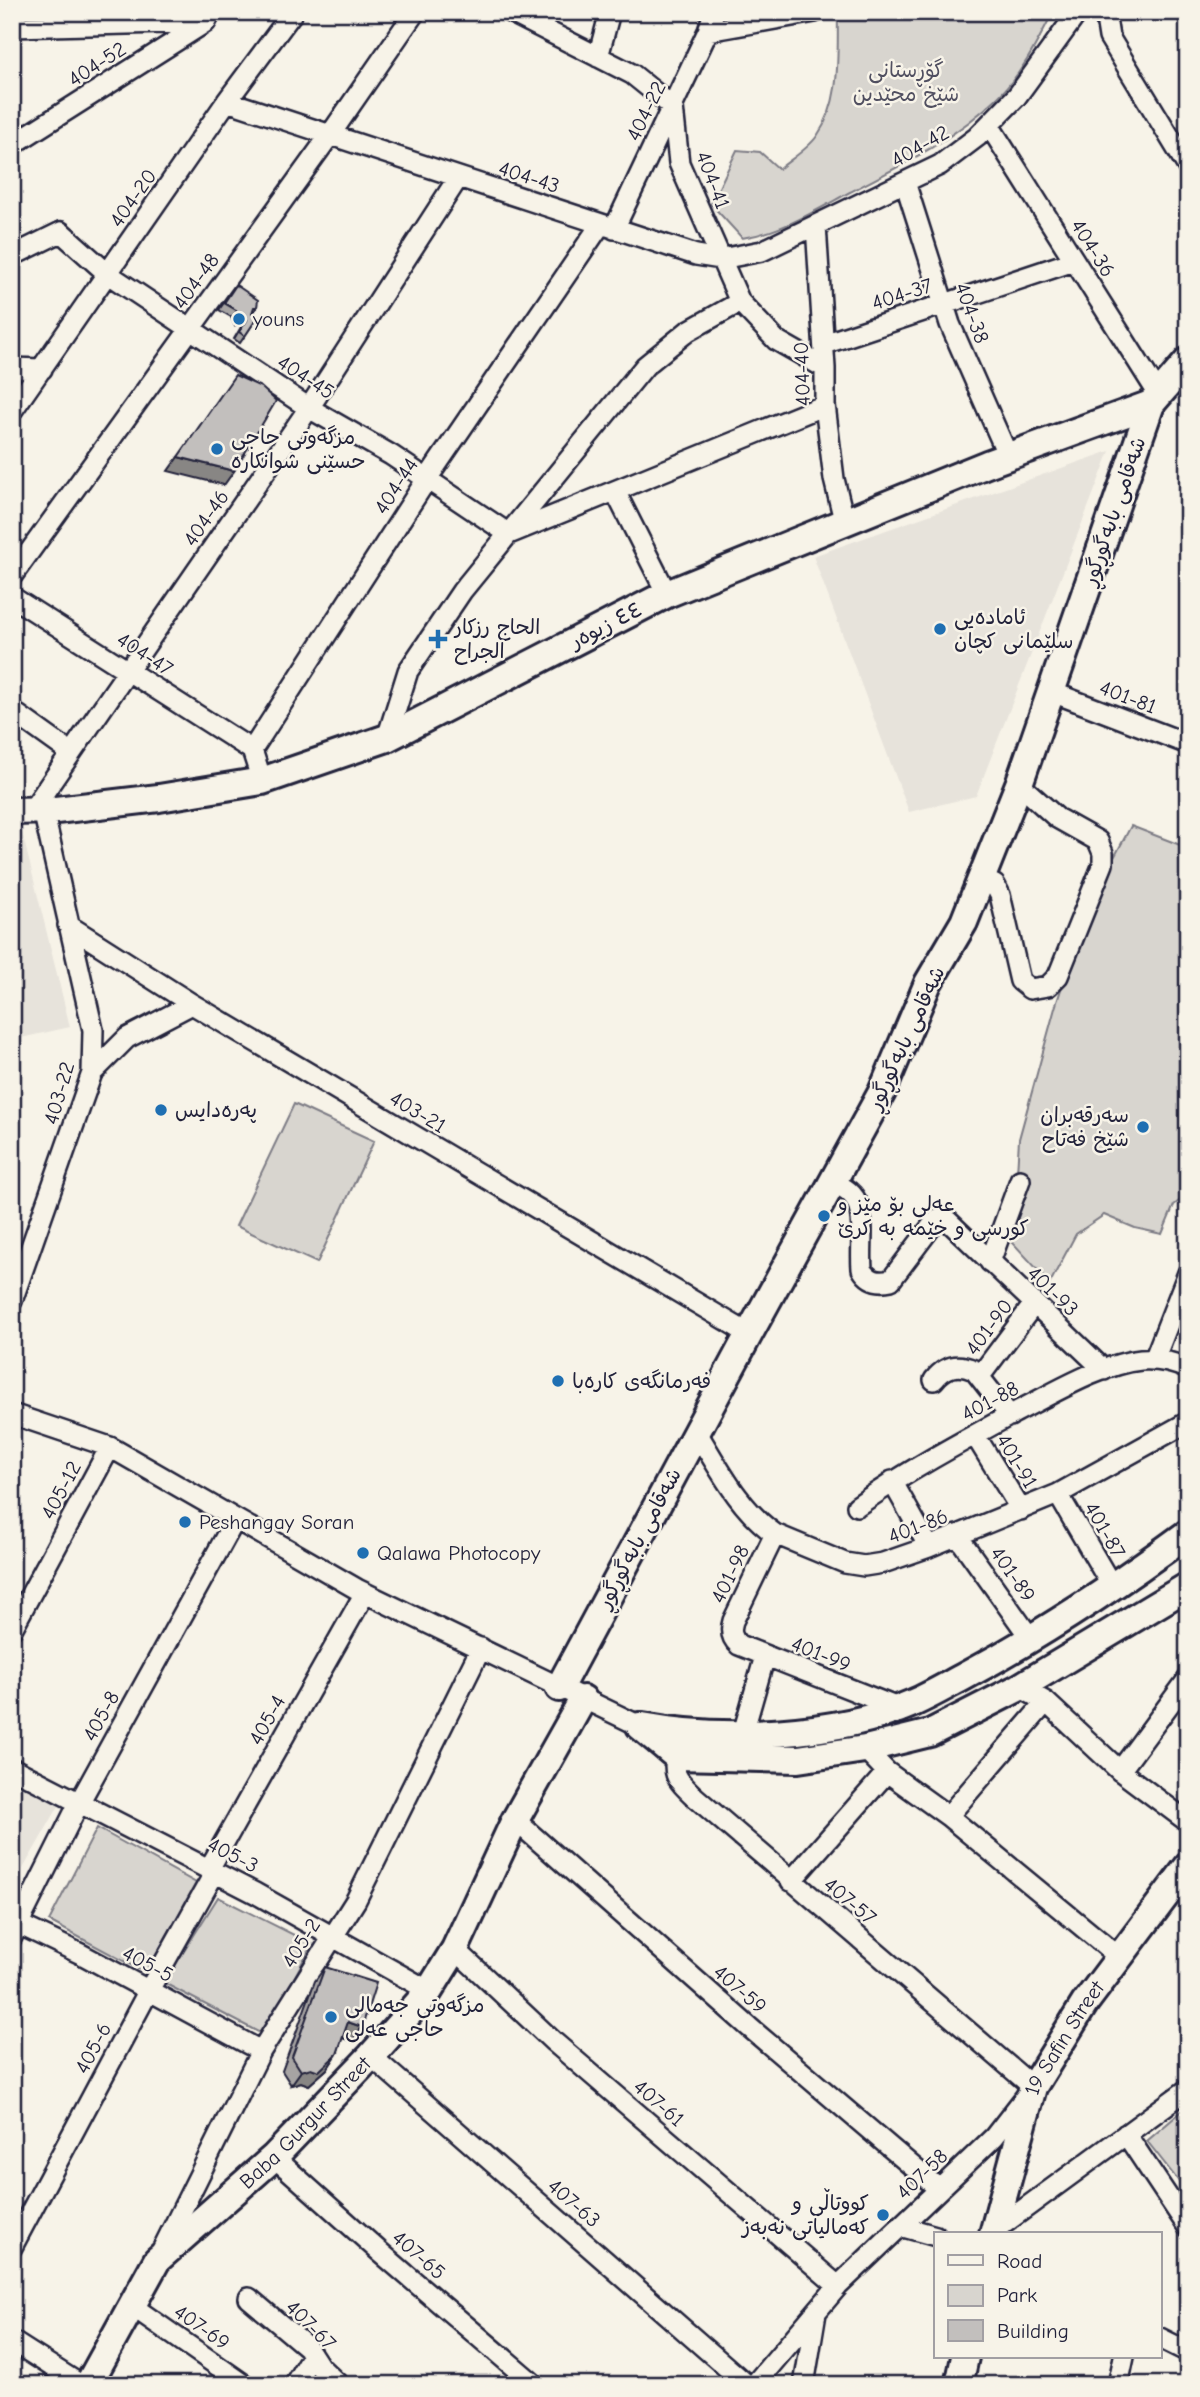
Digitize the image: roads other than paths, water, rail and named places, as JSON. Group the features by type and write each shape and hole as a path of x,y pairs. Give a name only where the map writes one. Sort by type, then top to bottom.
{"street":[{"name":"404-20","path":"12,411 227,101 293,12"},
{"name":"404-48","path":"12,576 330,135 415,12"},
{"path":"510,12 632,74 673,107"},
{"path":"598,57 610,12"},
{"path":"711,22 815,12"},
{"name":"404-42","path":"817,225 940,165 977,137 1017,96 1077,12"},
{"path":"1105,12 1109,37 1188,167"},
{"path":"12,27 208,17"},
{"name":"404-52","path":"12,145 208,17"},
{"name":"404-22","path":"607,226 673,107 711,22"},
{"name":"404-43","path":"227,101 696,255 721,259 762,251 817,225"},
{"name":"404-41","path":"673,107 679,163 740,302 776,340 825,368"},
{"name":"404-36","path":"989,125 1074,261 1155,400"},
{"name":"404-46","path":"29,810 72,753 309,408 458,178"},
{"name":"404-38","path":"905,182 944,305 1007,456"},
{"name":"404-40","path":"817,225 825,405 834,479 844,520"},
{"name":"404-44","path":"252,750 427,479 607,226"},
{"name":"404-45","path":"12,256 61,232 108,274 309,408 391,456 509,534"},
{"name":"404-37","path":"824,344 1074,261"},
{"path":"387,738 408,671 462,591 645,366 688,331 740,302"},
{"name":"شەقامی بابەگوڕگوڕ","path":"559,1688 748,1334 882,1092 928,983 964,922 1019,784 1155,400 1188,361"},
{"path":"12,368 42,369"},
{"name":"٤٤ زیوەر","path":"29,810 159,798 262,780 387,738 667,594 844,520 1155,400"},
{"path":"509,534 825,405"},
{"path":"615,491 667,594"},
{"name":"404-47","path":"12,597 252,750"},
{"name":"401-81","path":"1052,692 1188,744"},
{"path":"12,721 18,715 72,753"},
{"path":"252,750 262,780"},
{"path":"981,878 995,885 1000,895 1020,981 1030,989 1048,986 1058,975 1103,864 1103,853 1098,841 1057,818 1019,784"},
{"name":"403-22","path":"12,1301 92,1073 93,1030 68,925 29,810"},
{"name":"403-21","path":"68,925 191,1004 748,1334"},
{"path":"92,1073 127,1038 191,1004"},
{"path":"990,1262 1020,1180"},
{"name":"401-93","path":"831,1183 846,1188 859,1205 862,1269 865,1275 881,1282 891,1280 937,1219 947,1218 1104,1370"},
{"path":"1188,1273 1154,1360 1188,1369"},
{"name":"401-90","path":"980,1376 1034,1304"},
{"name":"401-88","path":"857,1506 892,1481 1056,1391 1129,1362 1154,1360"},
{"path":"934,1380 945,1370 958,1366 974,1370 1010,1416"},
{"path":"12,1414 110,1447 365,1593 678,1744 798,1759 865,1749 930,1733 1020,1687 1188,1586"},
{"name":"401-86","path":"696,1431 755,1519 775,1534 855,1565 883,1563 1021,1510 1058,1494 1188,1422"},
{"name":"401-91","path":"975,1435 1021,1510"},
{"name":"405-12","path":"12,1629 110,1447"},
{"path":"892,1481 929,1547"},
{"name":"401-87","path":"1058,1494 1113,1588"},
{"name":"405-8","path":"15,1927 79,1802 235,1520"},
{"path":"678,1744 743,1733 814,1729 862,1719 925,1697 1031,1639 1113,1588 1188,1533"},
{"name":"401-98","path":"732,1636 733,1622 775,1534"},
{"name":"401-89","path":"957,1535 1031,1639"},
{"name":"405-4","path":"212,1870 365,1593"},
{"name":"401-99","path":"732,1636 739,1645 898,1708"},
{"name":"405-2","path":"157,2260 261,2051 356,1900 481,1648"},
{"path":"743,1733 765,1656"},
{"path":"1120,1771 1188,1679"},
{"path":"1020,1687 1046,1702 1120,1771 1188,1822"},
{"name":"Baba Gurgur Street","path":"88,2385 157,2260 274,2157 429,1991 455,1949 515,1820 583,1699"},
{"path":"948,1816 1046,1702"},
{"name":"407-57","path":"678,1744 675,1774 677,1779 1033,2087"},
{"path":"865,1749 887,1772 948,1816 1119,1957"},
{"name":"405-3","path":"12,1768 212,1870 429,1991"},
{"path":"792,1881 887,1772"},
{"name":"407-59","path":"515,1820 749,2028 939,2189"},
{"name":"19 Safin Street","path":"993,2232 1033,2087 1085,2003 1188,1866"},
{"name":"405-6","path":"12,2247 212,1870"},
{"name":"405-5","path":"15,1927 81,1954 261,2051"},
{"name":"407-61","path":"455,1949 554,2042 838,2286"},
{"name":"407-63","path":"371,2056 747,2385"},
{"name":"407-58","path":"754,2385 838,2286 994,2137 1033,2087"},
{"path":"993,2232 1188,2089"},
{"path":"1126,2134 1188,2227"},
{"name":"407-65","path":"274,2157 535,2385"},
{"path":"900,2226 934,2235"},
{"name":"407-67","path":"249,2298 307,2347 339,2385"},
{"name":"407-69","path":"132,2306 245,2385"},
{"path":"804,2385 816,2312"},
{"path":"1162,2339 1188,2353"},
{"path":"12,2341 81,2385"},
{"path":"294,2385 312,2355"},
{"path":"959,2385 965,2358"},
{"path":"1118,2385 1124,2358"}],"place":[{"name":"youns","path":"239,319"},
{"name":"مزگەوتی حاجی حسێنی شوانکارە","path":"217,449"},
{"name":"ئامادەیی سلێمانی کچان","path":"940,629"},
{"name":"الحاج رزكار الجراح","path":"438,639"},
{"name":"پەرەدایس","path":"161,1110"},
{"name":"سەرقەبران شێخ فەتاح","path":"1143,1127"},
{"name":"عەلی بۆ مێز و کورسی و خێمە بە کرێ","path":"824,1216"},
{"name":"فەرمانگەی کارەبا","path":"558,1381"},
{"name":"Peshangay Soran","path":"185,1522"},
{"name":"Qalawa Photocopy","path":"363,1553"},
{"name":"مزگەوتی جەمالی حاجی عەلی","path":"331,2017"},
{"name":"کووتاڵی و کەمالیاتی نەبەز","path":"883,2215"}],"park label":[{"name":"گۆڕستانی شێخ محێدین","path":"906,82"}]}
